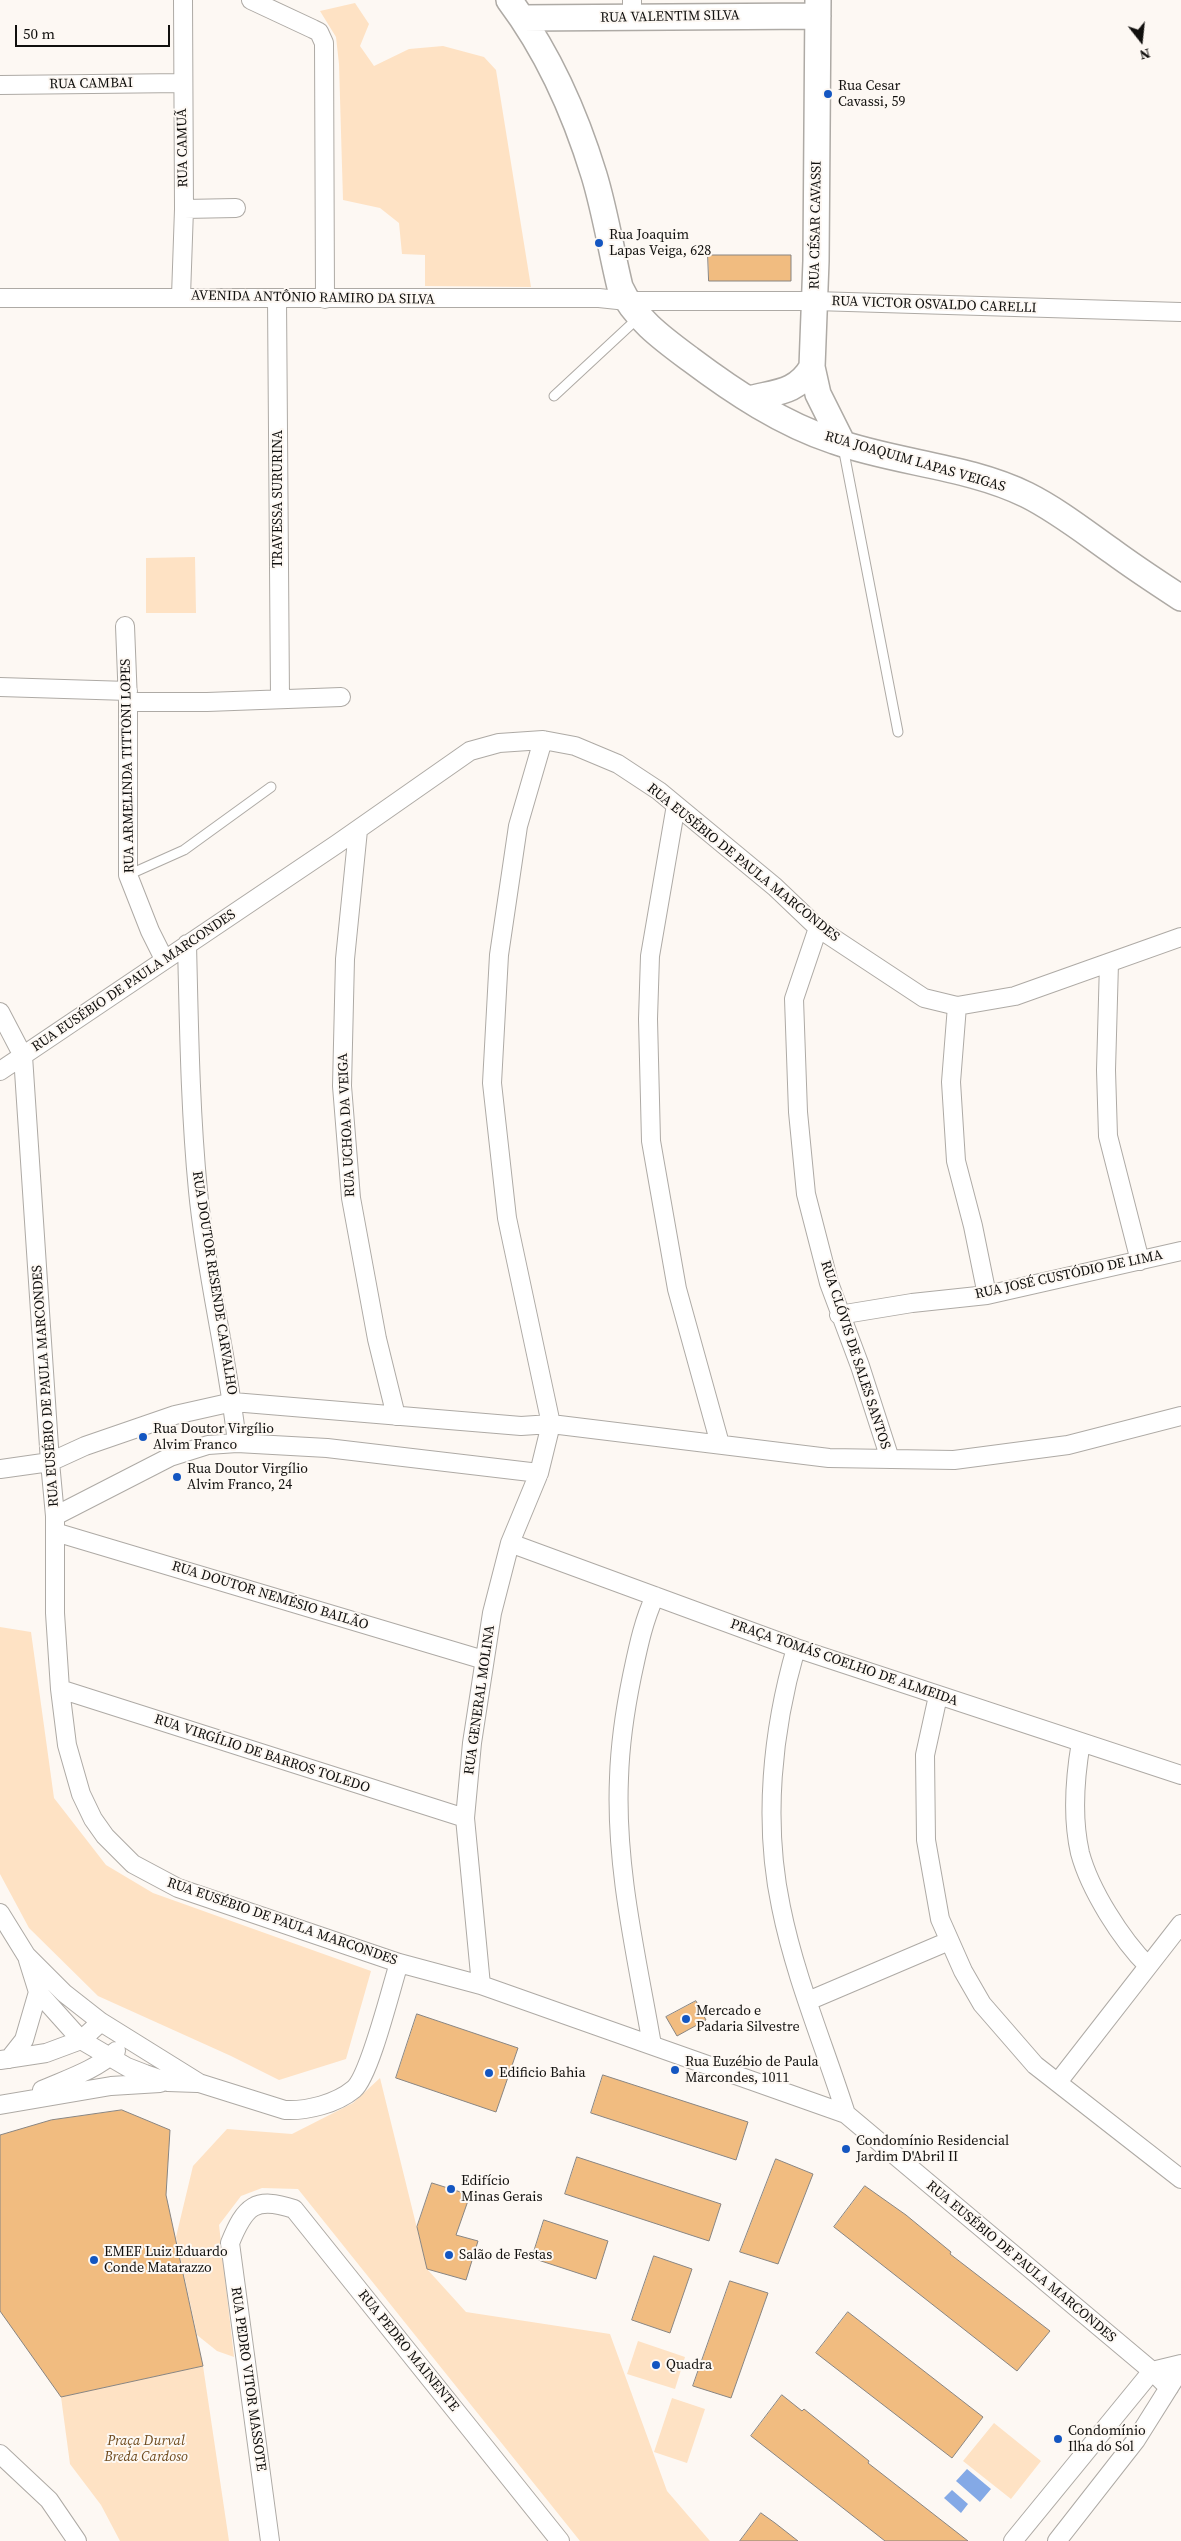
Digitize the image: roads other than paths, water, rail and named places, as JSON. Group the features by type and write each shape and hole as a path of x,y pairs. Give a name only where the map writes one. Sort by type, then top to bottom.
{"main road":[{"name":"RUA VALENTIM SILVA","path":"516,9 574,18 632,8 818,8"},
{"name":"RUA CÉSAR CAVASSI","path":"818,8 816,301 812,367 818,394 843,444"},
{"name":"RUA JOAQUIM LAPAS VEIGAS","path":"516,9 549,62 574,118 595,177 620,287 634,309 674,347 748,399 799,428 843,444 981,479 1027,495 1082,529 1181,598"},
{"path":"549,62 549,44 552,36 558,29 574,18"},
{"path":"748,399 795,388 804,380 812,367"}],"street":[{"name":"RUA CAMUÃ","path":"181,296 184,209 183,0"},
{"path":"251,0 319,32 324,43 325,299"},
{"name":"RUA CAMBAI","path":"0,85 183,82"},
{"path":"184,209 236,208"},
{"name":"AVENIDA ANTÔNIO RAMIRO DA SILVA","path":"0,298 181,296 276,299 600,298 634,309"},
{"name":"TRAVESSA SURURINA","path":"276,299 280,699"},
{"name":"RUA VICTOR OSVALDO CARELLI","path":"634,309 816,301 1181,312"},
{"name":"RUA ARMELINDA TITTONI LOPES","path":"125,626 128,696 128,874 150,931 164,959"},
{"path":"0,686 207,702 340,697"},
{"path":"543,740 518,826 515,844 499,955 492,1083 507,1218 551,1424"},
{"name":"RUA EUSÉBIO DE PAULA MARCONDES","path":"1169,2388 1152,2371 846,2114 481,1985 399,1963 178,1888 132,1864 105,1836 93,1819 81,1794 67,1745 60,1689 55,1613 55,1524 23,1056 164,959 358,830 470,751 499,743 543,740 575,746 618,764 659,791 775,887 818,928 924,998 957,1006 1015,996 1181,937"},
{"path":"676,805 650,956 648,1019 651,1141 677,1289 720,1444"},
{"name":"RUA UCHOA DA VEIGA","path":"358,830 345,959 342,1086 351,1198 377,1339 396,1416"},
{"name":"RUA CLÓVIS DE SALES SANTOS","path":"818,928 794,999 798,1112 806,1194 839,1315 860,1366 890,1459"},
{"name":"RUA DOUTOR RESENDE CARVALHO","path":"187,944 190,1063 198,1192 233,1402 237,1443"},
{"path":"1109,963 1106,1070 1108,1136 1140,1261"},
{"path":"957,1006 951,1082 956,1161 973,1226 987,1296"},
{"path":"0,1012 23,1056 0,1071"},
{"name":"RUA JOSÉ CUSTÓDIO DE LIMA","path":"839,1315 912,1303 987,1296 1181,1251"},
{"path":"0,1469 50,1462 85,1446 176,1415 233,1402 521,1426 551,1424 829,1458 954,1460 1068,1445 1181,1416"},
{"name":"RUA GENERAL MOLINA","path":"481,1985 465,1818 484,1660 492,1613 510,1544 539,1473 551,1424"},
{"path":"55,1524 170,1457 208,1445 237,1443 327,1448 539,1473"},
{"name":"RUA DOUTOR NEMÉSIO BAILÃO","path":"55,1524 484,1660"},
{"name":"PRAÇA TOMÁS COELHO DE ALMEIDA","path":"510,1544 796,1648 1181,1775"},
{"path":"652,2045 628,1912 619,1821 618,1779 629,1691 644,1619 655,1596"},
{"path":"796,1648 778,1734 772,1781 773,1863 781,1908 808,2001 846,2114"},
{"name":"RUA VIRGÍLIO DE BARROS TOLEDO","path":"60,1689 465,1818"},
{"path":"938,1696 925,1755 926,1840 940,1919 948,1941 982,2004 1035,2065 1179,2174"},
{"path":"1081,1742 1077,1766 1076,1808 1080,1853 1112,1920 1128,1946 1148,1966"},
{"path":"0,1913 26,1955 64,1993 127,2040 199,2083 285,2110 297,2111 341,2098 355,2089 366,2072 399,1963"},
{"path":"1058,2082 1181,1924"},
{"path":"808,2001 948,1941"},
{"path":"26,1955 38,1992 81,2040 127,2067 168,2082"},
{"path":"4,2060 24,2040 38,1992"},
{"path":"4,2060 46,2053 81,2040 101,2022"},
{"path":"21,2099 109,2058 127,2040"},
{"path":"0,2104 21,2099 111,2086 168,2082 199,2083"},
{"name":"RUA PEDRO MAINENTE","path":"240,2218 255,2204 274,2202 294,2209 560,2541"},
{"name":"RUA PEDRO VITOR MASSOTE","path":"240,2218 230,2243 270,2541"},
{"path":"1013,2541 1152,2371 1181,2365"},
{"path":"1057,2541 1136,2440 1169,2388 1181,2365"},
{"path":"0,2454 49,2500 77,2541"}],"lane":[{"path":"554,396 634,309"},
{"path":"843,444 898,732"},
{"path":"128,874 184,850 271,788"}],"water":[{"path":"967,2469 991,2489 980,2502 956,2481"},
{"path":"952,2490 968,2504 961,2513 944,2498"}],"place":[{"name":"Rua Cesar Cavassi, 59","path":"828,94"},
{"name":"Rua Joaquim Lapas Veiga, 628","path":"599,243"},
{"name":"Rua Doutor Virgílio Alvim Franco","path":"143,1437"},
{"name":"Rua Doutor Virgílio Alvim Franco, 24","path":"177,1477"},
{"name":"Mercado e Padaria Silvestre","path":"686,2019"},
{"name":"Rua Euzébio de Paula Marcondes, 1011","path":"675,2070"},
{"name":"Edificio Bahia","path":"489,2073"},
{"name":"Condomínio Residencial Jardim D'Abril II","path":"846,2149"},
{"name":"Edifício Minas Gerais","path":"451,2189"},
{"name":"Salão de Festas","path":"449,2255"},
{"name":"EMEF Luiz Eduardo Conde Matarazzo","path":"94,2260"},
{"name":"Quadra","path":"656,2365"},
{"name":"Condomínio Ilha do Sol","path":"1058,2439"}],"park label":[{"name":"Praça Durval Breda Cardoso","path":"146,2450"}]}
